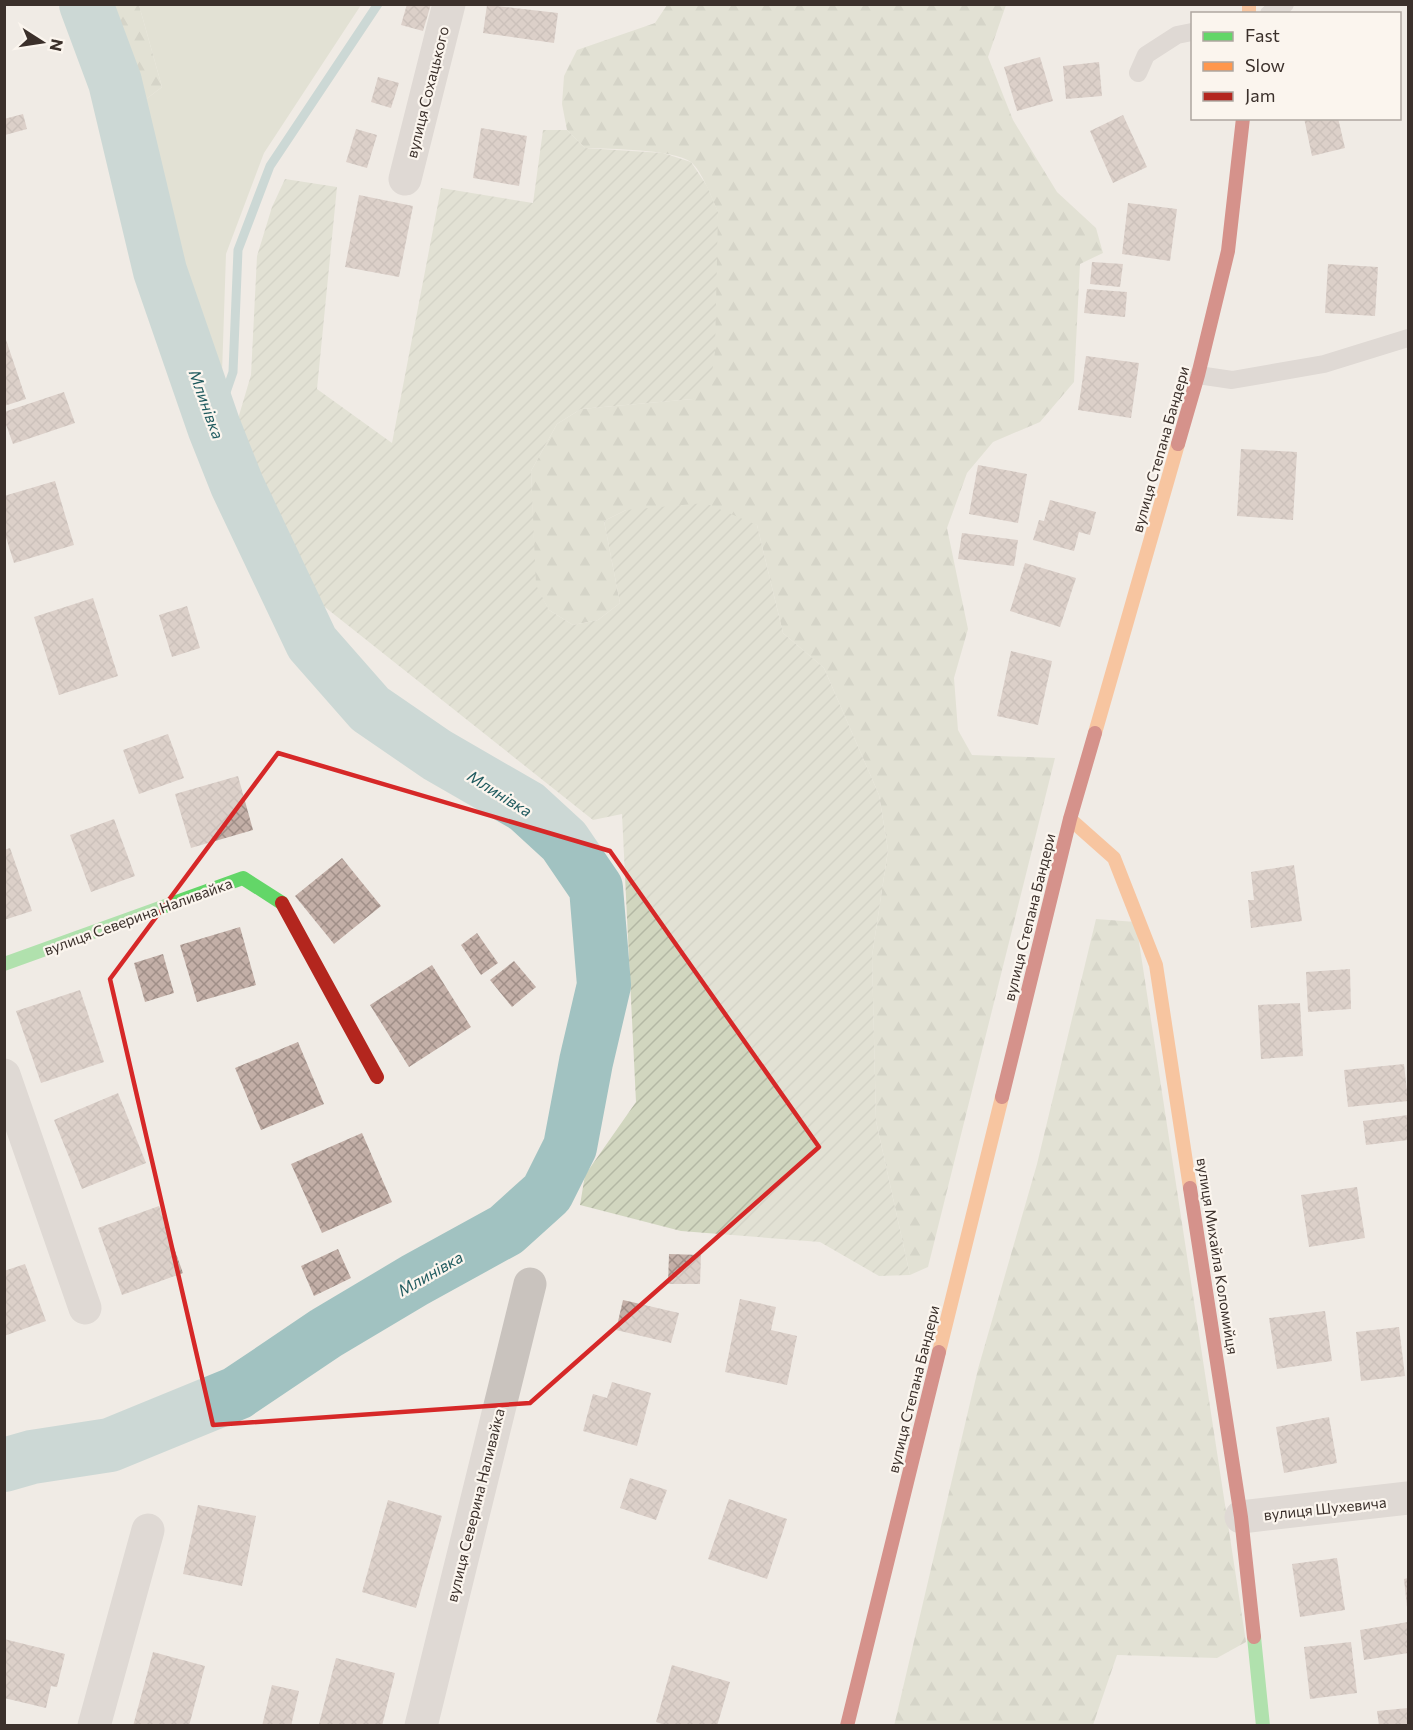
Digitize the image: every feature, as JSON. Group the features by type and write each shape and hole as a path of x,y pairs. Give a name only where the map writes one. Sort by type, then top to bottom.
{"main road":[{"name":"вулиця Степана Бандери","path":"847,1725 1070,819 1198,375 1228,251 1243,120"},
{"name":"вулиця Михайла Коломийця","path":"1070,819 1114,858 1156,964 1241,1517 1263,1725"},
{"name":"вулиця Северина Наливайка","path":"4,964 243,878 281,901 377,1077"}],"street":[{"name":"вулиця Сохацького","path":"405,179 448,4"},
{"path":"4,1075 86,1308"},
{"name":"вулиця Северина Наливайка","path":"421,1725 530,1284"},
{"name":"вулиця Шухевича","path":"1241,1517 1408,1498"},
{"path":"94,1725 148,1530"}],"lane":[{"path":"1272,12 1285,4"},
{"path":"1138,73 1146,55 1177,35 1191,32"},
{"path":"1198,375 1232,380 1324,364 1408,338"}],"highlighted area":[{"path":"278,753 610,851 819,1147 530,1403 213,1425 110,979"}],"green space":[{"path":"62,5 139,5 162,87 141,103 97,85"},
{"path":"139,5 361,5 264,153 226,254 222,374 216,382 170,260 141,103 162,87"},
{"path":"667,5 1006,5 988,57 1013,120 1057,192 1096,228 1103,253 1080,264 1074,382 1040,422 993,442 967,473 947,528 968,629 954,678 958,730 972,755 1055,758 928,1267 910,1275 876,1121 872,956 888,850 879,795 824,668 783,633 757,525 626,510 604,521 620,603 598,620 573,625 549,610 535,585 531,471 557,424 581,409 693,399 718,212 710,193 695,166 682,158 640,150 585,148 567,130 562,104 564,76 577,50 655,23"},
{"path":"543,130 567,130 585,148 663,153 691,162 707,186 718,212 715,352 711,379 693,399 581,409 557,424 531,471 536,585 549,610 573,625 598,620 620,603 604,521 626,510 705,503 757,525 783,633 824,668 879,795 888,850 872,956 876,1121 910,1275 879,1276 820,1242 681,1231 580,1205 585,1175 636,1102 622,814 593,820 316,600 235,429 251,375 257,256 272,207 285,179 337,187 317,389 392,443 441,188 533,203"},
{"path":"1096,919 1136,922 1246,1642 1217,1658 1117,1655 1093,1725 894,1726 978,1369 1037,1164"}],"building":[{"path":"407,4 431,4 423,31 401,25"},
{"path":"487,5 558,13 554,43 483,33"},
{"path":"1040,57 1053,101 1017,111 1004,67"},
{"path":"1099,62 1102,96 1066,99 1063,66"},
{"path":"378,77 399,83 391,108 371,102"},
{"path":"23,114 27,129 5,135 4,119"},
{"path":"1123,115 1147,167 1113,183 1090,131"},
{"path":"1304,120 1338,120 1345,148 1312,156"},
{"path":"481,128 527,136 519,186 473,178"},
{"path":"356,129 377,135 367,168 346,162"},
{"path":"359,195 413,206 399,277 345,267"},
{"path":"1128,203 1177,209 1170,261 1122,254"},
{"path":"1092,262 1123,264 1120,287 1090,284"},
{"path":"1328,264 1378,267 1375,316 1325,313"},
{"path":"1087,289 1127,292 1125,317 1084,313"},
{"path":"4,334 26,399 4,406"},
{"path":"1086,356 1139,363 1131,418 1078,410"},
{"path":"64,392 75,423 13,444 4,419 4,412"},
{"path":"1241,449 1297,452 1293,520 1237,516"},
{"path":"978,465 1027,474 1018,523 969,514"},
{"path":"55,481 74,545 14,563 4,531 4,496"},
{"path":"1050,500 1096,512 1090,535 1079,532 1074,551 1033,540 1039,520 1044,521"},
{"path":"962,533 1018,540 1014,566 958,559"},
{"path":"1025,563 1076,578 1060,627 1010,611"},
{"path":"93,598 118,676 59,695 34,617"},
{"path":"187,606 200,648 172,657 159,615"},
{"path":"1011,651 1052,661 1038,725 997,716"},
{"path":"168,734 184,778 139,794 123,750"},
{"path":"238,776 253,830 191,848 175,794"},
{"path":"114,819 135,876 91,892 70,835"},
{"path":"10,848 32,911 4,920 4,850"},
{"path":"342,858 381,906 334,944 295,896"},
{"path":"1294,865 1302,921 1251,928 1248,900 1254,900 1251,872"},
{"path":"240,927 256,985 197,1002 180,945"},
{"path":"477,933 498,963 481,975 461,945"},
{"path":"163,954 174,993 145,1002 134,963"},
{"path":"514,961 536,987 512,1007 490,980"},
{"path":"432,965 471,1027 409,1067 370,1005"},
{"path":"1350,969 1351,1009 1308,1012 1306,972"},
{"path":"80,990 104,1062 41,1083 16,1011"},
{"path":"1300,1003 1303,1056 1261,1059 1258,1005"},
{"path":"298,1042 324,1104 261,1130 235,1068"},
{"path":"1404,1064 1408,1101 1348,1107 1344,1070"},
{"path":"118,1093 146,1163 82,1189 54,1120"},
{"path":"1408,1115 1408,1140 1366,1145 1363,1121"},
{"path":"362,1133 392,1202 322,1233 291,1164"},
{"path":"1357,1187 1365,1238 1309,1247 1301,1195"},
{"path":"159,1206 183,1273 122,1295 98,1228"},
{"path":"338,1249 351,1278 314,1296 301,1266"},
{"path":"669,1254 701,1255 700,1284 668,1284"},
{"path":"25,1264 46,1321 4,1336 4,1271"},
{"path":"740,1299 776,1307 771,1330 797,1336 787,1385 725,1372"},
{"path":"623,1300 679,1313 671,1343 616,1330"},
{"path":"1325,1311 1332,1361 1277,1369 1269,1318"},
{"path":"1399,1327 1405,1376 1361,1381 1356,1332"},
{"path":"612,1382 651,1393 637,1446 583,1431 593,1394 607,1398"},
{"path":"1329,1417 1337,1463 1284,1473 1276,1427"},
{"path":"630,1478 667,1490 656,1520 620,1508"},
{"path":"729,1499 787,1519 767,1579 708,1559"},
{"path":"388,1500 442,1516 416,1608 362,1592"},
{"path":"198,1505 256,1516 242,1586 183,1574"},
{"path":"1337,1558 1345,1610 1300,1617 1292,1564"},
{"path":"1408,1578 1408,1607 1407,1607 1404,1579"},
{"path":"1408,1622 1408,1653 1364,1660 1360,1630"},
{"path":"4,1639 65,1654 57,1687 51,1686 46,1708 4,1698"},
{"path":"1351,1642 1357,1693 1310,1699 1304,1647"},
{"path":"153,1652 205,1666 189,1726 133,1726"},
{"path":"336,1658 395,1673 382,1726 319,1724"},
{"path":"672,1665 730,1682 717,1726 668,1726 656,1722"},
{"path":"272,1685 299,1691 291,1726 262,1726"},
{"path":"1408,1708 1408,1726 1379,1726 1377,1711"}],"waterway":[{"name":"Млинівка","path":"4,1465 32,1457 110,1445 237,1393 326,1333 506,1230 547,1193 570,1147 586,1062 604,985 596,888 564,841 527,807 437,755 370,709 312,643 237,485 214,427 160,271 115,82 86,4"},
{"path":"214,427 233,372 238,250 270,166 378,4"}],"traffic: fast":[{"path":"4,964 243,878 282,903"},
{"path":"1254,1637 1263,1726"}],"traffic: slow":[{"path":"1249,4 1249,12"},
{"path":"1095,733 1178,444"},
{"path":"1070,819 1114,858 1156,965 1190,1188"},
{"path":"939,1352 1002,1097"}],"traffic: jam":[{"path":"1178,444 1198,375 1228,251 1243,120"},
{"path":"1002,1097 1070,819 1095,733"},
{"path":"282,903 377,1077"},
{"path":"1190,1188 1241,1517 1254,1637"},
{"path":"847,1726 939,1352"}]}
